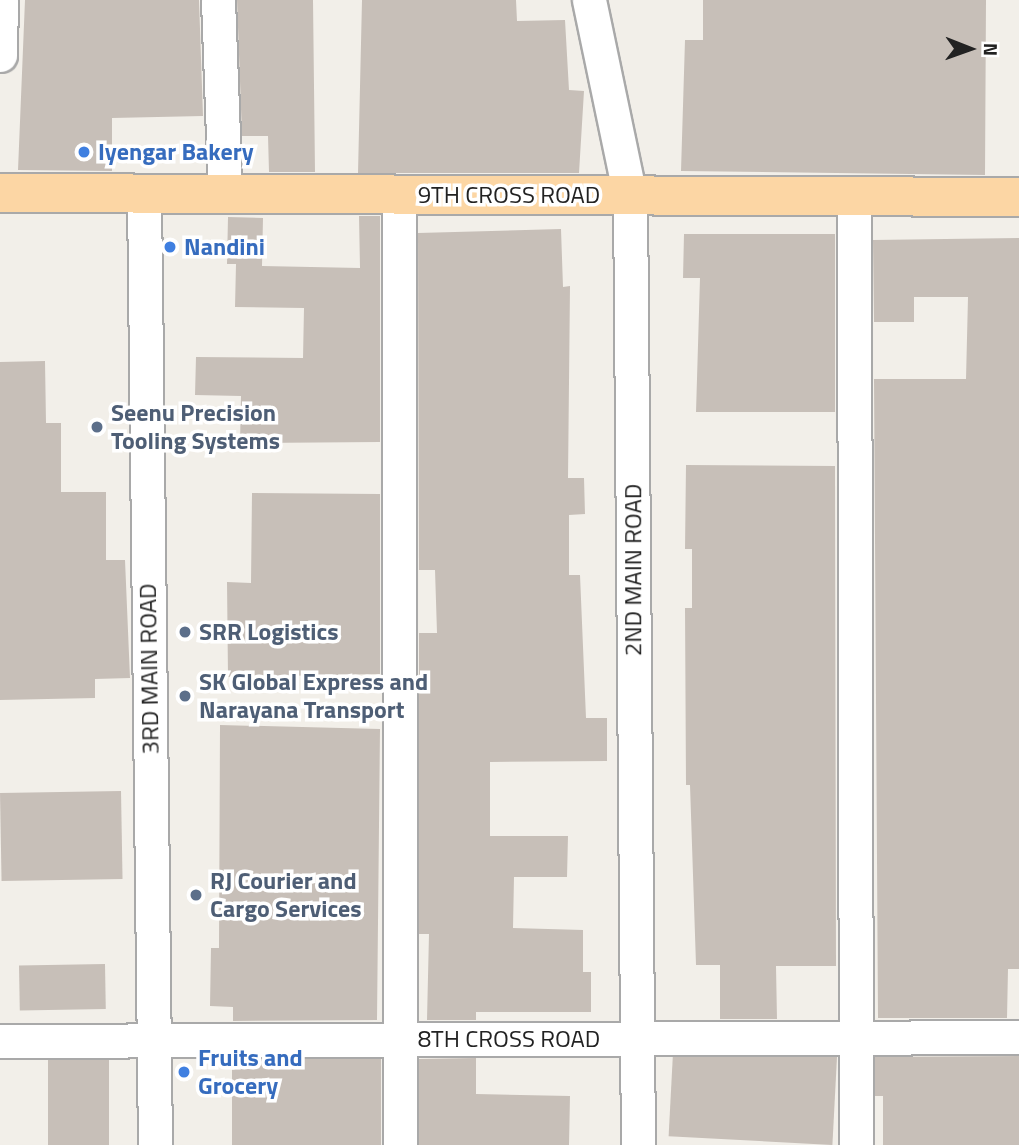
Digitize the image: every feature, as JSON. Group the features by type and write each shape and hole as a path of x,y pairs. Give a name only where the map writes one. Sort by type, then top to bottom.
{"main road":[{"name":"9TH CROSS ROAD","path":"0,193 1019,197"}],"street":[{"path":"0,55 1,0"},
{"path":"218,0 225,194"},
{"name":"2ND MAIN ROAD","path":"589,0 630,196 638,1145"},
{"name":"3RD MAIN ROAD","path":"144,193 155,1145"},
{"path":"399,195 400,1145"},
{"path":"854,197 856,1145"},
{"name":"8TH CROSS ROAD","path":"0,1041 1019,1037"}],"building":[{"path":"25,0 199,0 203,116 112,118 112,171 18,170"},
{"path":"237,0 313,0 315,172 269,172 268,136 242,136"},
{"path":"362,0 516,0 517,21 565,20 569,90 584,91 579,173 358,173"},
{"path":"703,0 986,0 985,175 681,171 685,40 703,40"},
{"path":"359,216 380,216 380,442 240,443 241,396 195,395 196,357 303,358 304,308 235,307 236,264 227,264 228,217 263,218 262,266 360,268"},
{"path":"561,229 563,287 570,286 568,478 584,478 585,514 569,515 569,575 580,575 586,718 607,718 607,761 490,762 490,836 568,836 567,877 514,877 513,928 583,930 583,972 591,972 591,1012 476,1012 476,1020 427,1020 429,934 419,934 419,633 437,633 435,570 419,570 418,233"},
{"path":"684,234 835,234 835,412 696,412 700,278 683,278"},
{"path":"1019,238 1019,969 1008,969 1007,1018 878,1018 874,379 966,379 968,297 914,297 914,322 874,322 873,240"},
{"path":"45,361 46,423 61,423 61,492 106,492 106,560 125,560 130,678 95,679 95,698 0,700 0,362"},
{"path":"686,465 835,466 836,966 776,966 777,1019 720,1019 720,965 696,965 690,785 686,785 685,608 692,608 692,549 685,549"},
{"path":"252,493 380,494 380,674 228,677 227,582 251,583"},
{"path":"220,725 380,729 377,1020 233,1021 233,1007 210,1006 211,948 219,948"},
{"path":"121,791 123,879 2,881 0,793"},
{"path":"105,964 106,1009 20,1010 19,966"},
{"path":"673,1048 837,1057 832,1145 669,1136"},
{"path":"1019,1056 1019,1145 883,1145 883,1096 875,1096 875,1057"},
{"path":"476,1058 476,1094 570,1096 569,1145 419,1145 419,1059"},
{"path":"232,1059 381,1059 381,1145 232,1145"},
{"path":"48,1060 109,1060 109,1145 48,1145"}],"place":[{"name":"Iyengar Bakery","path":"84,152"},
{"name":"Nandini","path":"170,247"},
{"name":"Seenu Precision Tooling Systems","path":"97,427"},
{"name":"SRR Logistics","path":"185,632"},
{"name":"SK Global Express and Narayana Transport","path":"185,696"},
{"name":"RJ Courier and Cargo Services","path":"196,895"},
{"name":"Fruits and Grocery","path":"184,1072"}]}
